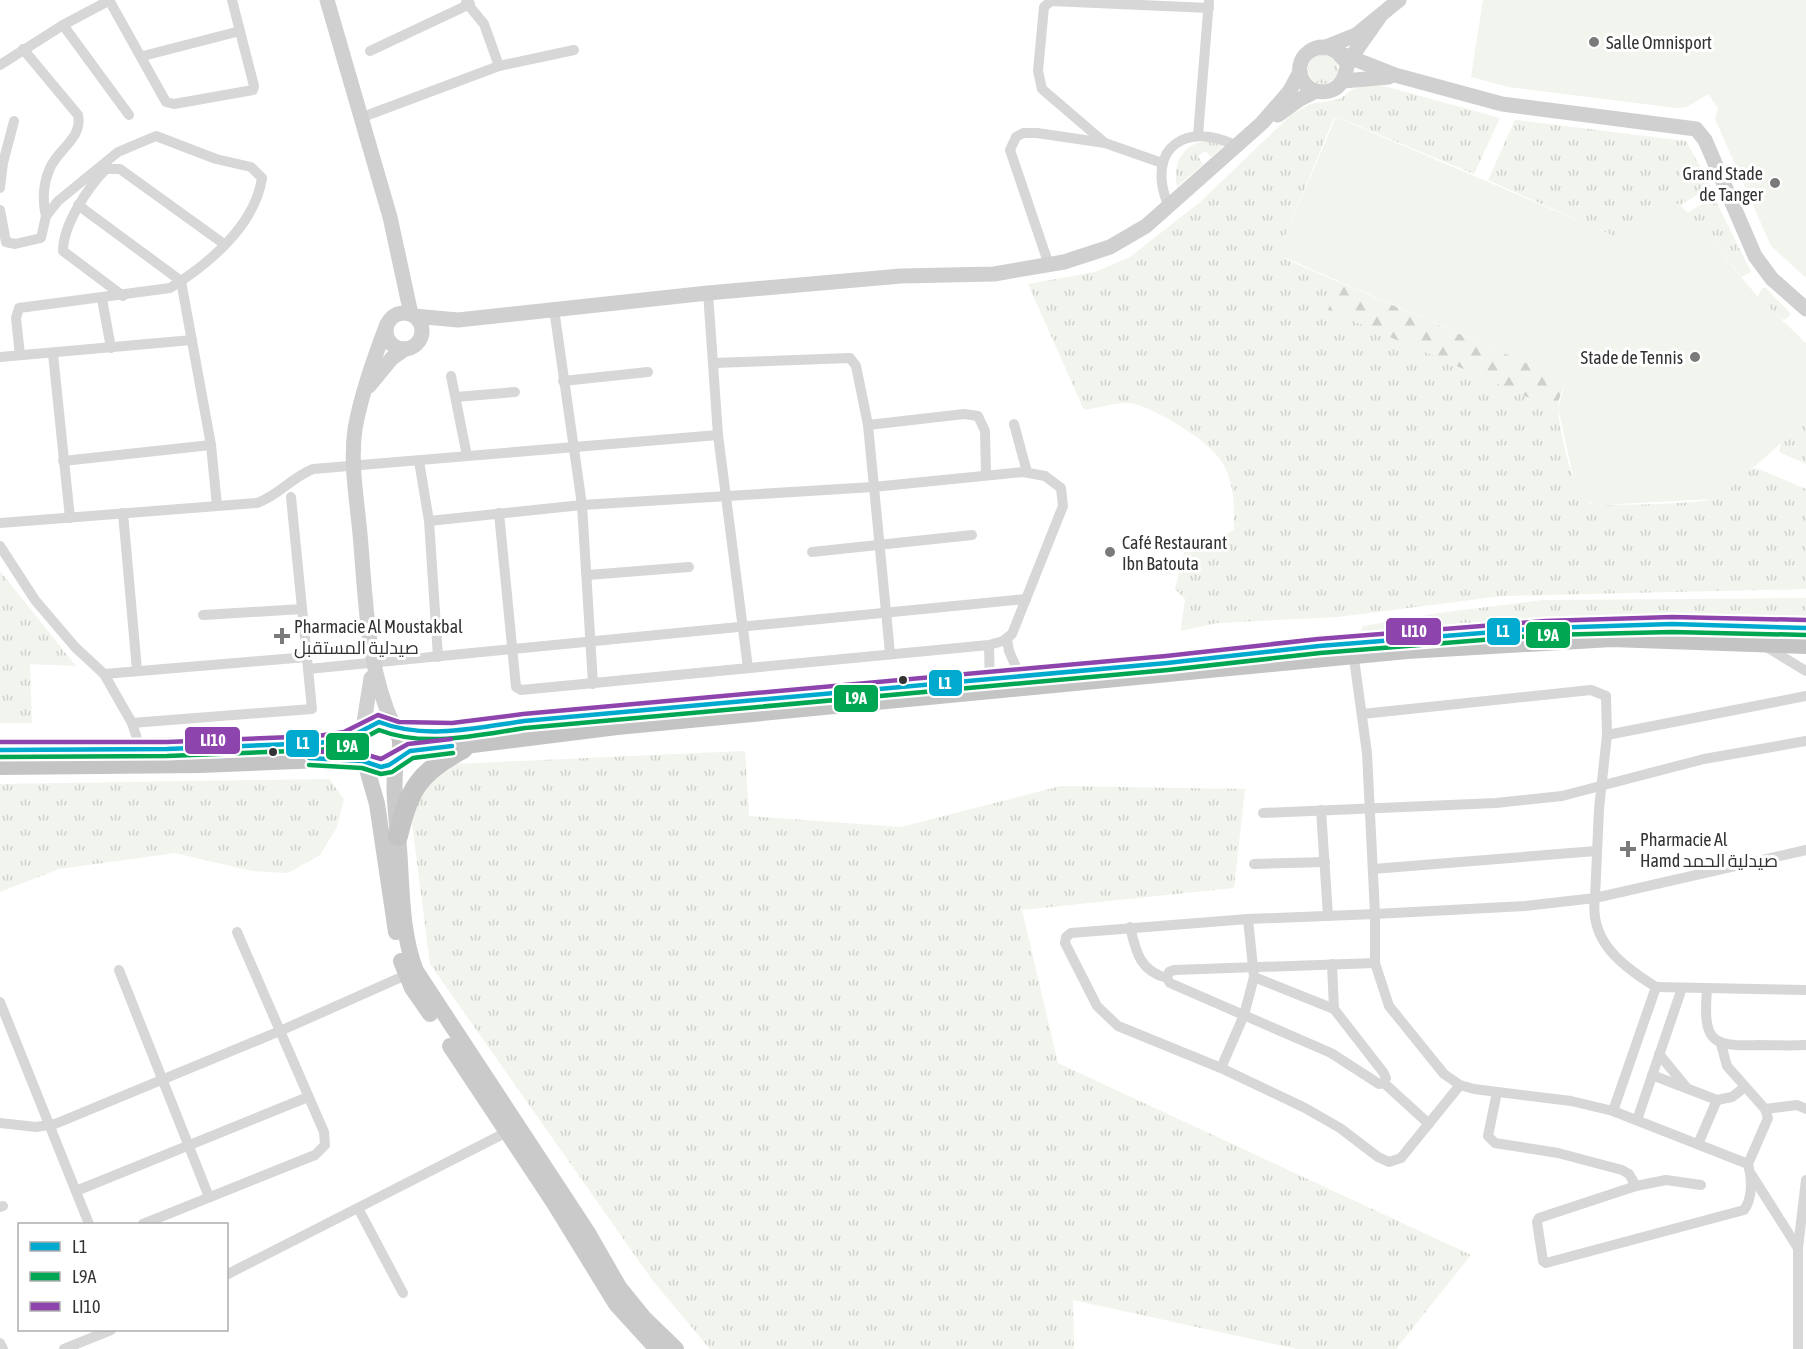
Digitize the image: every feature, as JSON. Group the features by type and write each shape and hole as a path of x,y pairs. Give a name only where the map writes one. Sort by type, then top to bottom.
{"highway":[{"path":"0,765 320,743 346,739 379,722 395,728 452,731 524,721 990,683 1353,650 1557,627 1672,624 1806,628"},
{"path":"0,750 142,756 322,758 364,761 381,767 416,750 990,683 1019,674 1353,650 1612,637 1806,644"},
{"path":"395,728 402,740 397,760"},
{"path":"362,730 357,746 364,761"},
{"path":"398,836 415,785 439,761 472,744"}],"main road":[{"path":"397,760 392,790 408,946 416,971 550,1175 619,1287 644,1318 675,1349"},
{"path":"364,761 377,804 400,958 406,975 616,1305 657,1349"}],"street":[{"path":"0,65 63,25 109,0 170,104 249,92 254,86 232,0"},
{"path":"327,0 390,217 400,268 413,315 420,324 419,340"},
{"path":"1262,123 1276,117 1307,94 1331,90 1351,38 1399,0"},
{"path":"1105,143 1042,89 1038,71 1044,8 1051,1 1209,4 1198,135"},
{"path":"370,51 466,2 484,24 499,66"},
{"path":"1341,61 1379,18"},
{"path":"63,25 129,115"},
{"path":"143,57 240,31"},
{"path":"0,210 4,240 10,244 42,237 46,216 44,190 47,176 54,160 78,132 78,115 23,49"},
{"path":"360,117 499,66 574,50"},
{"path":"388,322 400,313 458,320 708,293 901,276 994,274 1049,265 1110,247 1146,226 1262,123 1289,92 1300,72 1306,54 1311,50 1376,77 1410,79"},
{"path":"1341,61 1509,106 1696,129 1705,140 1755,256 1772,279 1806,309"},
{"path":"1300,72 1304,82 1316,91"},
{"path":"0,188 3,163 14,121"},
{"path":"1049,265 1010,150 1011,143 1023,133 1036,133 1105,143 1162,163"},
{"path":"1168,205 1162,189 1162,163 1173,146 1198,135 1216,136 1237,146"},
{"path":"20,356 16,318 19,308 161,290 182,281 224,244 254,207 261,186 260,174 251,167 216,159 156,136 118,152 58,201 46,216"},
{"path":"123,296 63,251 78,205 91,184 106,170 120,169 224,244"},
{"path":"78,205 182,281 211,445 217,506"},
{"path":"395,728 380,696 372,663 354,467 355,430 373,359 398,293 400,268"},
{"path":"708,293 718,435 748,668"},
{"path":"102,299 111,348"},
{"path":"554,309 582,505 593,684"},
{"path":"365,391 392,358 405,348 431,331 458,320"},
{"path":"388,322 389,341 405,348"},
{"path":"0,357 192,340"},
{"path":"53,354 70,518"},
{"path":"713,363 839,357 850,358 856,366 868,425 890,653"},
{"path":"563,381 648,372"},
{"path":"451,376 467,456"},
{"path":"456,397 515,392"},
{"path":"868,425 964,414 978,416 985,431 986,475"},
{"path":"1014,424 1027,472"},
{"path":"0,523 217,506 268,499 294,478 313,469 718,435"},
{"path":"63,461 211,445"},
{"path":"419,460 429,521 438,657"},
{"path":"429,521 582,505 873,487 1027,472 1045,476 1058,484 1064,501 1026,599 1007,639 1009,651 1019,674"},
{"path":"132,723 312,709 291,497"},
{"path":"123,513 137,670"},
{"path":"500,513 511,650 518,689 593,684 989,645 1007,639"},
{"path":"812,552 972,535"},
{"path":"0,546 35,600 75,647 104,674 132,723 142,756"},
{"path":"588,575 689,567"},
{"path":"308,669 1026,599"},
{"path":"204,615 302,609"},
{"path":"1759,642 1806,671"},
{"path":"989,645 990,683"},
{"path":"1353,650 1371,808 1375,963 1389,1006 1444,1074 1460,1085 1571,1101 1613,1111 1698,1144 1749,1169 1802,1250"},
{"path":"104,674 307,657"},
{"path":"362,730 369,705 372,663"},
{"path":"1362,714 1591,690 1606,696 1607,735 1596,851 1595,921 1599,937 1609,951 1656,987 1806,990"},
{"path":"1607,735 1806,696"},
{"path":"1263,813 1496,803 1562,796 1704,759 1806,741"},
{"path":"1321,810 1328,916"},
{"path":"1460,1085 1401,1158 1389,1162 1378,1157 1340,1128 1305,1108 1221,1068 1118,1026 1097,1006 1065,943 1066,937 1071,933 1130,927 1526,906 1595,898 1806,850"},
{"path":"1373,869 1596,851"},
{"path":"1254,864 1325,862"},
{"path":"1221,1068 1244,1015 1253,972 1248,919"},
{"path":"1130,927 1144,966 1152,974 1167,978"},
{"path":"144,1223 321,1151 326,1138 237,932"},
{"path":"1375,963 1332,964 1253,972 1174,970 1168,972 1167,978 1170,983 1331,1053 1378,1084 1384,1083"},
{"path":"1332,964 1334,1009"},
{"path":"119,970 209,1197"},
{"path":"1253,972 1334,1009 1383,1072 1386,1078 1384,1083"},
{"path":"0,1123 36,1127 50,1125 280,1031 406,975"},
{"path":"1613,1111 1656,987"},
{"path":"1637,1120 1682,988"},
{"path":"1701,1185 1666,1180 1636,1186 1539,1218 1537,1222 1544,1261 1550,1262 1744,1210 1750,1199 1749,1169 1768,1118 1765,1109 1727,1066 1721,1044 1710,1032 1707,989"},
{"path":"0,1002 89,1223"},
{"path":"1721,1044 1739,1047 1806,1046"},
{"path":"1659,1054 1688,1089"},
{"path":"1652,1075 1717,1100 1732,1097 1745,1087"},
{"path":"1384,1083 1429,1124"},
{"path":"1497,1092 1488,1136 1495,1143 1558,1153 1613,1167 1629,1174 1636,1186"},
{"path":"76,1191 309,1097"},
{"path":"1698,1144 1717,1100"},
{"path":"1765,1109 1797,1105 1806,1110"},
{"path":"228,1274 359,1210 507,1132"},
{"path":"1797,1349 1797,1274 1802,1250 1806,1180"},
{"path":"359,1210 403,1293"},
{"path":"1797,1274 1806,1286"},
{"path":"64,1349 106,1331"},
{"path":"0,1342 3,1349"}],"green space":[{"path":"1483,0 1806,0 1806,278 1771,246 1715,119 1718,108 1708,94 1687,107 1676,108 1508,87 1471,77"},
{"path":"1323,54 1333,59 1338,69 1333,79 1323,84 1313,79 1308,69 1313,59"},
{"path":"1364,85 1384,86 1500,118 1474,174 1337,117 1334,118 1280,248 1285,259 1566,380 1558,407 1564,445 1572,475 1584,498 1591,504 1703,501 1717,496 1744,474 1756,468 1806,489 1806,589 1502,596 1338,617 1217,623 1181,631 1185,599 1175,589 1185,549 1219,538 1234,530 1232,490 1225,467 1210,448 1198,438 1146,408 1123,403 1084,410 1028,284 1095,272 1130,257 1200,202 1291,115 1310,104 1340,99 1353,89"},
{"path":"1336,117 1633,244 1641,227 1679,203 1758,297 1806,343 1806,421 1727,491 1712,499 1601,505 1587,501 1581,496 1575,484 1558,408 1566,380 1281,256 1280,248"},
{"path":"1515,120 1686,141 1711,187 1644,226 1633,245 1488,180"},
{"path":"1207,141 1226,144 1211,157 1205,151 1198,156 1203,164 1177,187 1176,171 1181,156 1191,146"},
{"path":"1714,197 1751,272 1742,277 1687,213"},
{"path":"1339,282 1566,380 1555,409 1328,310"},
{"path":"1762,288 1766,288 1791,314 1785,320 1781,319 1758,297"},
{"path":"1806,421 1806,464 1779,452 1781,443"},
{"path":"0,571 76,666 30,664 32,723 0,723"},
{"path":"1806,598 1806,616 1671,613 1534,618 1359,635 1363,626 1439,613 1543,600"},
{"path":"745,751 749,816 901,827 1061,786 1245,789 1234,888 1022,910 1058,1063 1471,1255 1396,1349 1297,1349 1073,1300 1074,1349 710,1349 653,1281 430,964 412,823 429,765"},
{"path":"329,779 344,799 337,827 320,855 288,873 252,871 175,853 59,869 0,892 0,784"}],"transit line":[{"name":"LI10","path":"0,742 167,742 318,736 344,732 378,715 399,722 452,723 523,714 1166,656 1318,639 1545,621 1672,617 1806,620"},
{"name":"L1","path":"0,750 167,749 319,743 346,739 379,722 414,730 451,731 524,721 1167,663 1319,646 1546,628 1672,624 1806,628"},
{"name":"L9A","path":"0,757 167,756 319,750 349,746 379,730 415,738 452,738 525,728 1168,670 1320,653 1546,635 1672,632 1806,635"},
{"name":"LI10","path":"309,751 364,754 381,759 408,744 451,739"},
{"name":"L1","path":"309,758 363,761 381,767 389,765 410,751 452,746"},
{"name":"L9A","path":"309,765 362,768 381,774 392,772 413,758 453,753"}],"place":[{"name":"Salle Omnisport","path":"1594,42"},
{"name":"Grand Stade de Tanger","path":"1775,183"},
{"name":"Stade de Tennis","path":"1695,357"},
{"name":"Café Restaurant Ibn Batouta","path":"1110,552"},
{"name":"Pharmacie Al Moustakbal صيدلية المستقبل","path":"282,636"},
{"name":"Pharmacie Al Hamd صيدلية الحمد","path":"1628,849"}]}
